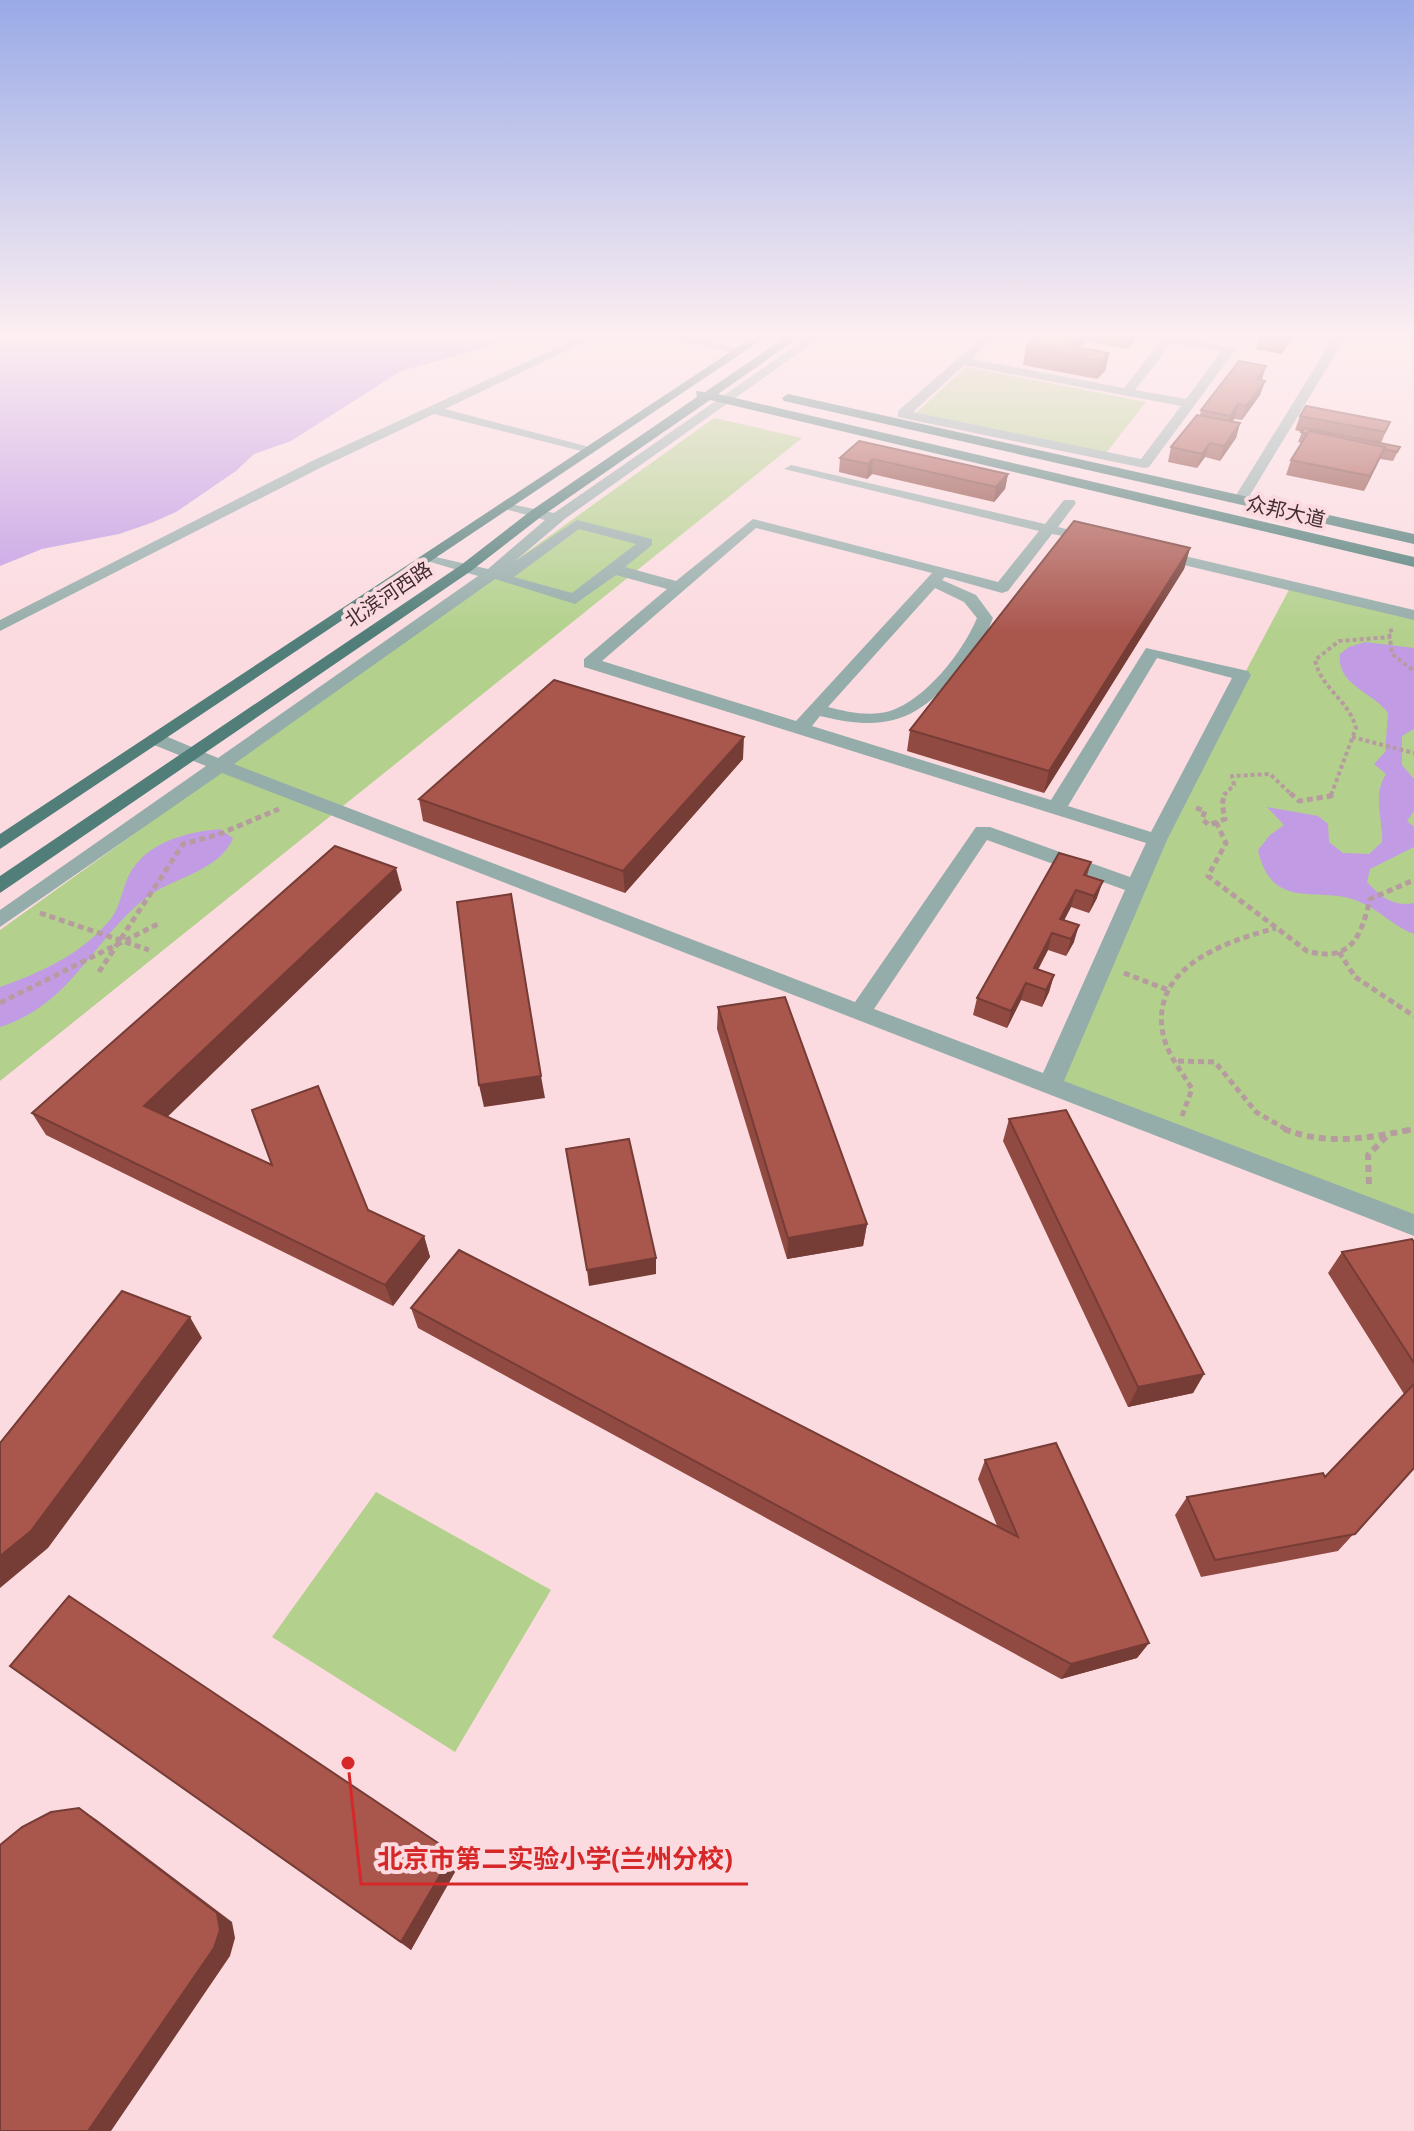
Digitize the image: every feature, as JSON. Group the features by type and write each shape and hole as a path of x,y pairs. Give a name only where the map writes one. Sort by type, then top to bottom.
{"main road":[{"name":"北滨河西路","path":"4,835 432,558 613,434"},
{"name":"北滨河西路","path":"0,886 466,568 537,513 664,434"},
{"name":"众邦大道","path":"902,434 1414,562"},
{"name":"众邦大道","path":"949,434 1414,539"}],"street":[{"path":"0,626 380,434"},
{"path":"525,434 588,451"},
{"path":"496,577 556,518 673,434"},
{"path":"1002,434 1144,464 1167,434"},
{"path":"1240,500 1280,434"},
{"path":"791,469 1109,543"},
{"path":"1069,503 1002,588 937,577 753,523 590,663 1157,840"},
{"path":"432,558 575,599 647,542 510,506"},
{"path":"0,920 219,764 577,524"},
{"path":"1140,551 1414,615"},
{"path":"613,569 679,587"},
{"path":"817,710 859,719 889,717 915,709 932,694 980,632 985,618 979,604 937,577"},
{"path":"800,728 937,577"},
{"path":"1050,1084 1157,840 1242,675 1152,652 1056,809"},
{"path":"156,739 302,799 1414,1225"},
{"path":"861,1011 983,831 1137,887"}],"path":[{"path":"1177,801 1205,811 1202,819 1209,825 1225,819 1221,803 1226,790 1234,785 1232,776 1238,773 1270,774 1299,801 1331,796 1356,728 1354,717 1321,686 1315,660 1323,648 1342,640 1364,635 1391,637 1392,654 1414,671"},
{"path":"1352,737 1414,753"},
{"path":"99,972 183,844 238,826 302,799"},
{"path":"1216,822 1226,843 1208,876 1221,889 1306,950 1330,955 1352,947 1364,929 1370,899 1414,880"},
{"path":"20,906 149,950"},
{"path":"0,1003 118,940 160,923"},
{"path":"1177,1133 1192,1089 1163,1035 1162,1006 1171,981 1201,956 1230,939 1277,927"},
{"path":"1339,952 1355,977 1414,1016"},
{"path":"1102,965 1168,990"},
{"path":"1177,1060 1215,1062 1237,1097 1261,1117 1312,1139 1353,1141 1414,1129"},
{"path":"1375,1210 1368,1179 1368,1155 1388,1134"}],"green space":[{"path":"691,434 786,434 802,438 0,1081 0,930"},
{"path":"1018,434 1121,434 1106,453"},
{"path":"1291,586 1414,615 1414,1225 1050,1084 1177,801"},
{"path":"376,1492 551,1590 455,1752 272,1637"}],"shaded area":[{"path":"0,434 301,434 254,454 236,471 176,512 151,523 119,534 42,549 0,566"},
{"path":"1365,642 1414,648 1414,729 1402,736 1402,765 1414,779 1414,811 1407,821 1414,827 1414,847 1370,869 1367,882 1388,900 1400,904 1414,903 1414,934 1360,902 1345,897 1286,890 1274,883 1265,870 1258,850 1270,835 1284,825 1267,807 1318,816 1328,824 1329,842 1343,853 1369,854 1382,842 1379,799 1386,774 1374,764 1385,752 1388,713 1349,681 1340,665 1340,654 1349,647"},
{"path":"220,829 233,838 217,859 143,900 45,1004 0,1027 0,987 60,961 86,943 110,920 129,875 146,854 181,836"}],"building":[{"path":"1181,434 1232,434 1224,446 1210,443 1202,454 1171,447"},
{"path":"1307,434 1325,434 1385,447 1370,476 1291,460"},
{"path":"1325,434 1400,447 1397,452"},
{"path":"859,441 1008,474 996,487 873,459 868,464 840,458"},
{"path":"1074,521 1190,548 1049,771 910,730"},
{"path":"554,680 744,737 623,871 419,799"},
{"path":"335,846 396,868 144,1106 272,1165 252,1110 318,1086 368,1210 424,1236 385,1285 32,1113"},
{"path":"1059,853 1091,862 1084,875 1103,881 1094,896 1076,890 1060,919 1079,925 1071,939 1052,933 1034,968 1054,975 1046,990 1026,983 1011,1011 977,998"},
{"path":"511,894 541,1076 479,1085 457,902"},
{"path":"785,997 867,1224 788,1238 718,1007"},
{"path":"1066,1110 1204,1374 1138,1387 1009,1119"},
{"path":"629,1139 656,1258 587,1270 566,1149"},
{"path":"1412,1239 1414,1242 1414,1363 1342,1252"},
{"path":"459,1250 1018,1537 985,1460 1056,1443 1149,1643 1071,1664 411,1308"},
{"path":"122,1291 190,1317 31,1531 0,1556 0,1443"},
{"path":"1414,1384 1414,1468 1355,1534 1215,1560 1187,1497 1323,1473 1325,1477"},
{"path":"69,1596 453,1853 401,1942 10,1666"},
{"path":"79,1808 217,1913 220,1930 214,1948 88,2131 0,2131 0,1845 22,1827 51,1812"}],"place":[{"name":"北京市第二实验小学(兰州分校)","path":"348,1763"}]}
